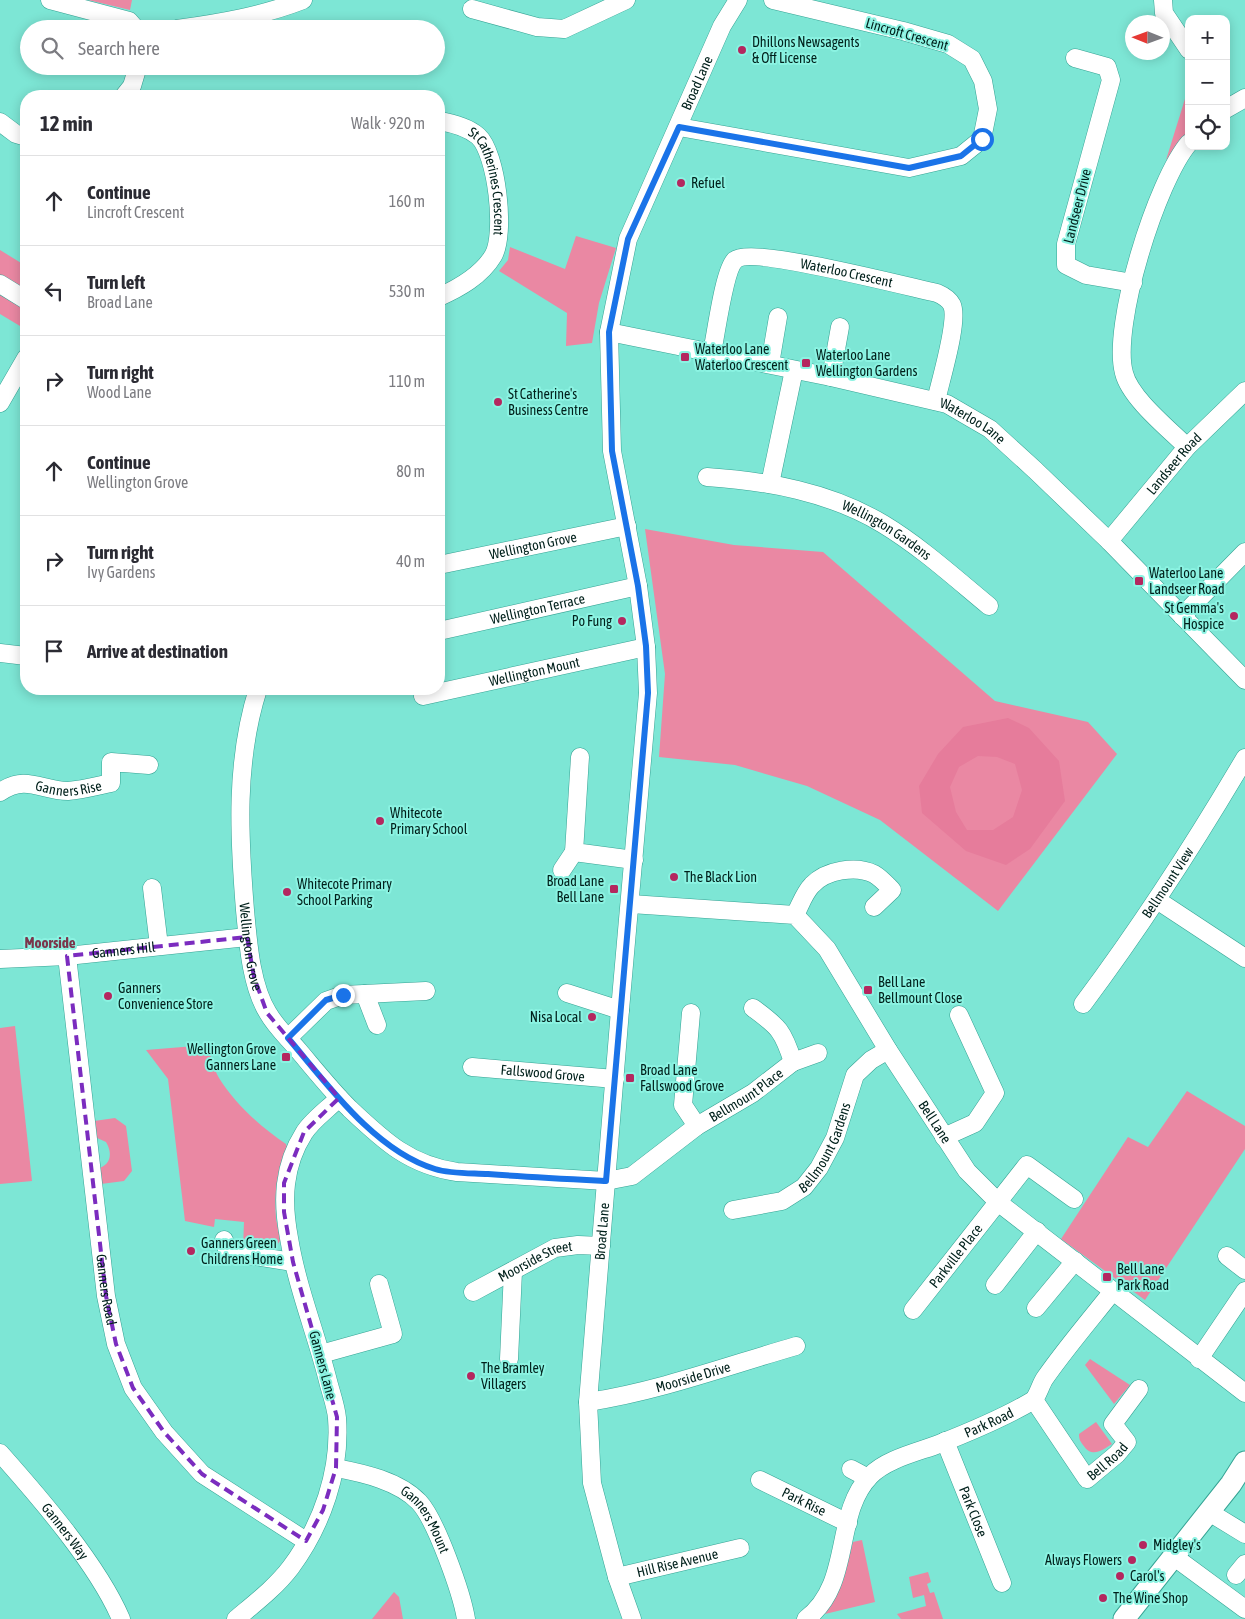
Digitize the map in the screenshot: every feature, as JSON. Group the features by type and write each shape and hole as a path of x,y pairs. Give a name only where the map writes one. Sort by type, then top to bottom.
{"main road":[{"path":"1129,1617 1245,1462"}],"street":[{"path":"50,0 125,20"},
{"path":"236,20 278,10 303,0"},
{"path":"472,9 537,27 564,29 626,0"},
{"name":"Broad Lane","path":"632,1619 617,1577 592,1484 588,1402 648,693 646,646 638,586 612,451 609,332 628,239 722,26 738,0"},
{"name":"Lincroft Crescent","path":"679,127 909,168 961,156 982,139 988,109 983,80 972,59 948,44 903,31 772,0"},
{"path":"1163,0 1164,14 1185,44"},
{"name":"Landseer Drive","path":"1075,58 1107,68 1111,80 1066,244 1066,265 1086,274 1133,283"},
{"path":"129,90 135,75"},
{"path":"1230,106 1245,98"},
{"path":"0,122 20,135"},
{"name":"St Catherines Crescent","path":"445,123 461,126 478,136 488,152 494,172 501,233 494,256 474,278 445,294"},
{"path":"1185,149 1167,179 1151,218 1133,283 1121,353 1124,374 1130,388 1188,447"},
{"name":"Waterloo Crescent","path":"712,352 728,273 735,260 740,257 759,256 834,270 937,293 950,300 953,306 953,325 936,401"},
{"path":"0,284 20,296"},
{"path":"770,364 778,317"},
{"path":"831,376 840,327"},
{"name":"Waterloo Lane","path":"609,332 831,376 947,404 990,429 1109,541 1245,680"},
{"path":"0,403 20,368"},
{"path":"770,484 794,370"},
{"name":"Landseer Road","path":"1109,541 1188,447 1245,391"},
{"name":"Wellington Gardens","path":"707,477 770,484 834,500 883,524 989,606"},
{"name":"Wellington Grove","path":"445,564 627,526"},
{"path":"1182,616 1245,552"},
{"name":"Wellington Terrace","path":"445,630 638,586"},
{"name":"Wellington Mount","path":"445,691 646,646"},
{"path":"0,653 20,655"},
{"name":"Wellington Grove","path":"256,695 247,732 241,778 239,826 247,937 254,977 267,1013 339,1098 386,1143 398,1151"},
{"name":"Wellington Mount","path":"423,696 427,695"},
{"path":"562,870 574,852 580,757"},
{"name":"Bellmount View","path":"1082,1004 1119,955 1189,852 1245,758"},
{"name":"Ganners Rise","path":"0,792 10,786 25,783 66,791 111,784 111,762 149,765"},
{"path":"574,852 634,860"},
{"path":"631,904 794,916 812,884 832,873 847,870 864,870 876,875 892,890 874,907"},
{"path":"152,888 159,946"},
{"path":"1157,900 1245,958"},
{"name":"Bell Lane","path":"794,916 827,950 888,1050 968,1171 999,1203 1245,1393"},
{"name":"Ganners Hill","path":"0,959 67,956 247,937"},
{"name":"Ganners Road","path":"67,956 106,1296 116,1344 133,1388 164,1432 202,1474 306,1541"},
{"path":"288,1038 326,1000 343,995 426,991"},
{"path":"567,993 620,1010"},
{"path":"365,994 377,1025"},
{"name":"Bellmount Place","path":"753,1008 775,1024 785,1038 793,1062"},
{"name":"Bellmount Place","path":"691,1013 683,1105 697,1126"},
{"path":"944,1136 975,1123 995,1093 959,1014"},
{"name":"Bellmount Gardens","path":"733,1210 782,1201 804,1187 819,1168 835,1138 856,1075 866,1064 888,1050"},
{"name":"Bellmount Place","path":"398,1151 412,1160 443,1170 606,1181 632,1176 697,1126 752,1093 793,1062 818,1053"},
{"name":"Fallswood Grove","path":"472,1067 615,1079"},
{"name":"Ganners Lane","path":"236,1619 271,1590 291,1567 323,1510 336,1468 337,1417 321,1354 292,1262 284,1212 284,1183 291,1160 304,1132 339,1098"},
{"name":"Parkville Place","path":"914,1310 1028,1165 1074,1199"},
{"path":"995,1285 1037,1231"},
{"path":"224,1240 228,1252 292,1262"},
{"name":"Moorside Street","path":"474,1292 555,1248 578,1245 601,1246"},
{"path":"1227,1256 1245,1270"},
{"path":"1036,1308 1075,1261"},
{"path":"509,1359 512,1271"},
{"path":"321,1354 393,1334 379,1284"},
{"path":"1034,1400 1044,1380 1113,1291"},
{"path":"1199,1359 1245,1291"},
{"name":"Moorside Drive","path":"588,1402 619,1397 671,1384 796,1346"},
{"name":"Bell Road","path":"1034,1400 1087,1479 1117,1454 1127,1442 1114,1424 1139,1390"},
{"name":"Park Road","path":"806,1619 815,1612 832,1588 848,1523 858,1494 868,1478 890,1463 945,1441 1034,1400"},
{"name":"Park Close","path":"945,1441 1002,1583"},
{"name":"Ganners Way","path":"0,1453 26,1482 91,1567 121,1619"},
{"name":"Ganners Mount","path":"336,1468 362,1472 392,1483 420,1502 444,1548 466,1619"},
{"path":"851,1469 868,1478"},
{"name":"Park Rise","path":"760,1480 848,1523"},
{"path":"1209,1512 1245,1534"},
{"name":"Hill Rise Avenue","path":"617,1577 740,1548"},
{"path":"1173,1556 1245,1609"}],"highlighted area":[{"path":"247,937 254,977 267,1013 339,1098 304,1132 284,1183 284,1212 293,1262 337,1417 336,1468 323,1510 306,1541 202,1474 164,1432 133,1388 116,1344 106,1296 67,956"}],"shaded area":[{"path":"88,0 132,0 130,10"},
{"path":"1185,99 1185,135 1166,160"},
{"path":"576,236 616,248 599,303 592,343 566,346 567,313 499,271 508,260 510,247 565,269"},
{"path":"0,250 20,262 20,290 0,278"},
{"path":"0,290 20,302 20,326 0,314"},
{"path":"645,529 734,545 823,552 995,701 1088,722 1117,754 998,911 880,820 807,786 735,765 659,757 665,674"},
{"path":"1008,718 1029,728 1059,761 1065,801 1030,849 1006,865 966,851 922,813 919,786 938,754 963,727","holes":["978,756 997,757 1015,764 1022,790 1013,817 993,830 967,830 956,812 950,787 959,767"]},
{"path":"15,1026 32,1181 0,1184 0,1028"},
{"path":"207,1045 217,1074 233,1097 249,1114 286,1144 287,1147 277,1182 275,1209 280,1241 274,1249 243,1247 244,1222 215,1219 214,1227 185,1221 168,1079 146,1050"},
{"path":"1187,1091 1245,1126 1245,1149 1145,1300 1061,1239 1128,1137 1148,1147"},
{"path":"115,1118 126,1126 132,1171 124,1181 101,1184 99,1168 109,1161 110,1154 106,1142 95,1137 94,1121"},
{"path":"1090,1359 1130,1385 1114,1404 1085,1365"},
{"path":"1096,1422 1112,1444 1100,1451 1093,1452 1086,1449 1080,1440 1079,1434"},
{"path":"862,1540 875,1602 825,1614 843,1581 853,1542"},
{"path":"928,1572 931,1582 927,1584 930,1593 934,1592 943,1619 901,1619 897,1614 926,1606 924,1595 913,1598 909,1577"},
{"path":"394,1592 399,1597 403,1619 372,1619"}],"place":[{"name":"Dhillons Newsagents & Off License","path":"742,50"},
{"name":"Refuel","path":"681,183"},
{"name":"Waterloo Lane Waterloo Crescent","path":"685,357"},
{"name":"Waterloo Lane Wellington Gardens","path":"806,363"},
{"name":"St Catherine's Business Centre","path":"498,402"},
{"name":"Waterloo Lane Landseer Road","path":"1139,581"},
{"name":"St Gemma's Hospice","path":"1234,616"},
{"name":"Po Fung","path":"622,621"},
{"name":"Whitecote Primary School","path":"380,821"},
{"name":"The Black Lion","path":"674,877"},
{"name":"Broad Lane Bell Lane","path":"614,889"},
{"name":"Whitecote Primary School Parking","path":"287,892"},
{"name":"Bell Lane Bellmount Close","path":"868,990"},
{"name":"Ganners Convenience Store","path":"108,996"},
{"name":"Nisa Local","path":"592,1017"},
{"name":"Wellington Grove Ganners Lane","path":"286,1057"},
{"name":"Broad Lane Fallswood Grove","path":"630,1078"},
{"name":"Ganners Green Childrens Home","path":"191,1251"},
{"name":"Bell Lane Park Road","path":"1107,1277"},
{"name":"The Bramley Villagers","path":"471,1376"},
{"name":"Midgley's","path":"1143,1545"},
{"name":"Always Flowers","path":"1132,1560"},
{"name":"Carol's","path":"1120,1576"},
{"name":"The Wine Shop","path":"1103,1598"}],"district":[{"name":"Moorside","path":"50,943"}],"route":[{"path":"343,995 326,1000 288,1038 339,1098 386,1143 412,1160 435,1169 606,1181 648,693 646,646 638,586 612,451 609,390 609,332 628,239 679,127 909,168 961,156 982,139"}]}
